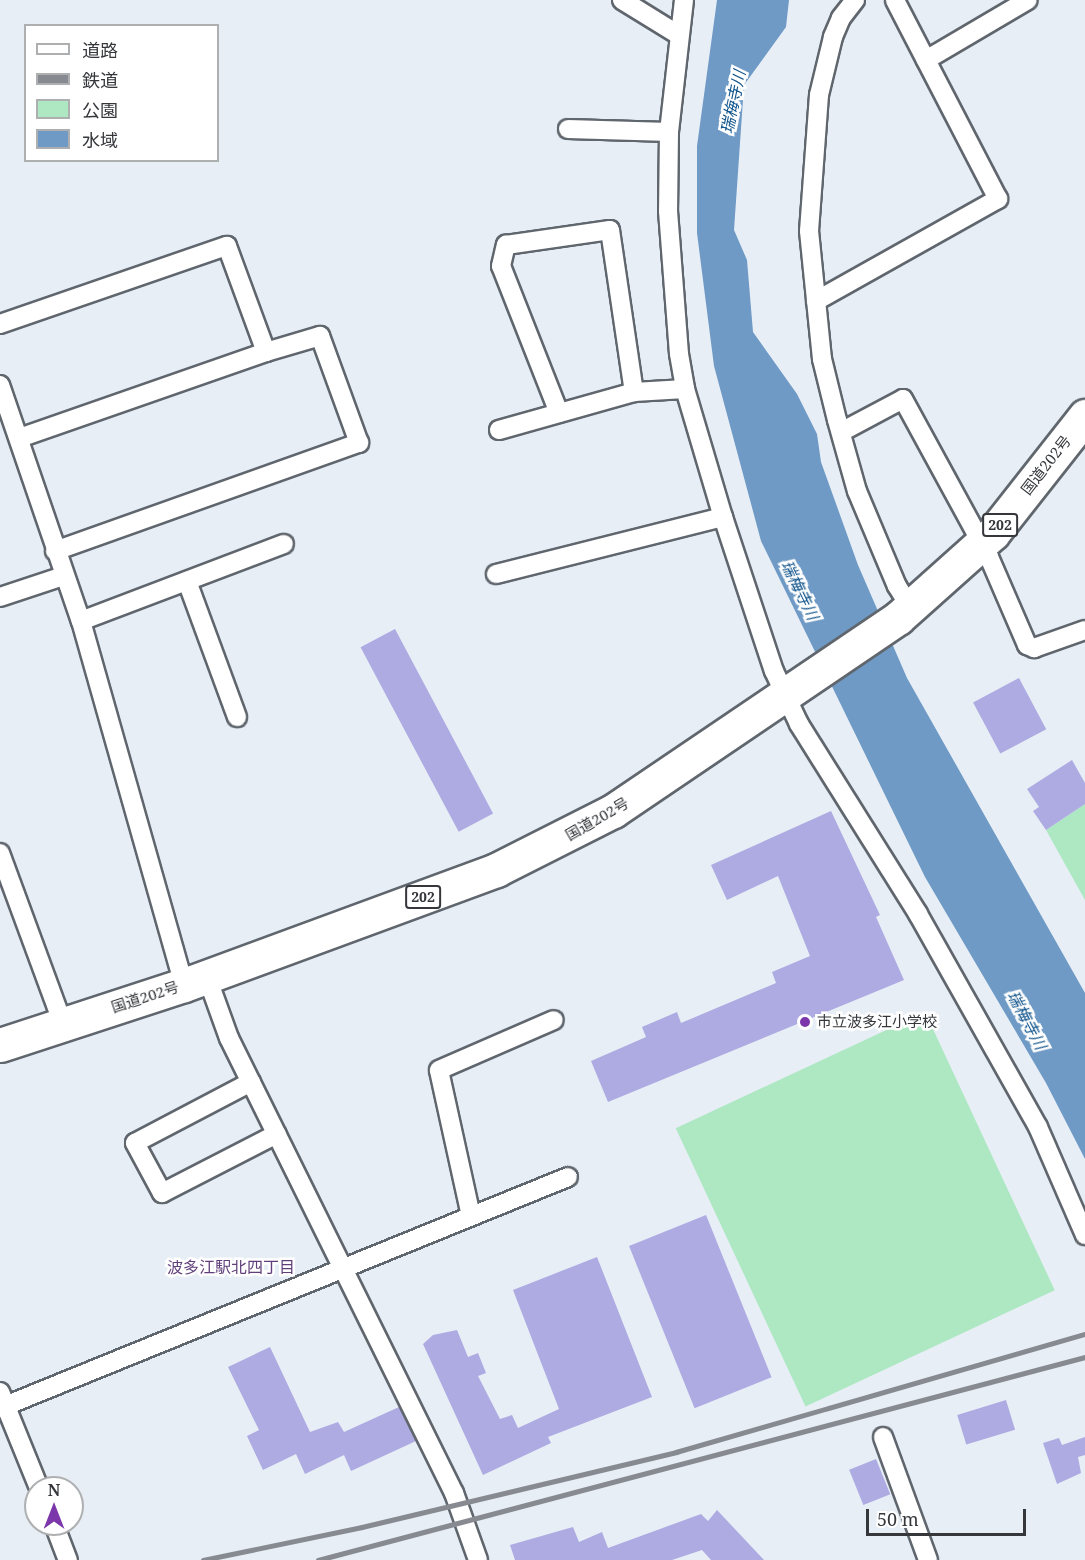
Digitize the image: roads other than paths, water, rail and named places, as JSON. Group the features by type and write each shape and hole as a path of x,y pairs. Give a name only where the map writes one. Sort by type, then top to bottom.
{"highway":[{"name":"国道202号","path":"0,1045 195,981 496,870 557,842 650,787 904,613 981,547 1085,416"}],"street":[{"path":"622,0 677,34"},
{"path":"684,0 677,34 669,132 668,210 685,389 723,517 774,672 799,687 799,724 918,914 1038,1127 1085,1235"},
{"path":"835,0 841,18"},
{"path":"855,0 841,18 819,95 812,163 809,231 822,359 857,491 897,586 904,613"},
{"path":"816,301 998,199 895,0"},
{"path":"926,60 1028,0"},
{"path":"568,129 669,132"},
{"path":"559,413 501,266 506,245 610,230 634,392"},
{"path":"0,324 227,246 266,352"},
{"path":"19,438 266,352 320,336 359,444 55,551"},
{"path":"0,385 63,576 81,621 195,981 229,1038 454,1493 478,1560"},
{"path":"499,430 634,392 685,389"},
{"path":"841,432 903,399 981,547 989,557 1027,645 1035,648 1085,630"},
{"path":"496,574 723,517"},
{"path":"81,621 284,544"},
{"path":"0,597 63,576"},
{"path":"187,581 237,717"},
{"path":"0,853 63,1024"},
{"path":"471,1216 439,1070 554,1020"},
{"path":"251,1082 135,1143 162,1193 277,1134"},
{"path":"34,1476 2,1402 568,1177"},
{"path":"883,1437 927,1560"},
{"path":"59,1536 68,1560"}],"water":[{"name":"瑞梅寺川","path":"717,0 789,0 786,27 744,85 734,230 747,260 753,332 797,394 817,434 821,462 858,565 907,678 1085,993 1085,1159 1046,1083 925,877 761,541 714,366 697,233 697,146"}],"railway":[{"path":"203,1560 362,1527 676,1452 1085,1334"},
{"path":"318,1560 1085,1357"}],"place":[{"name":"市立波多江小学校","path":"805,1022"}],"district":[{"name":"波多江駅北四丁目","path":"231,1267"}]}
